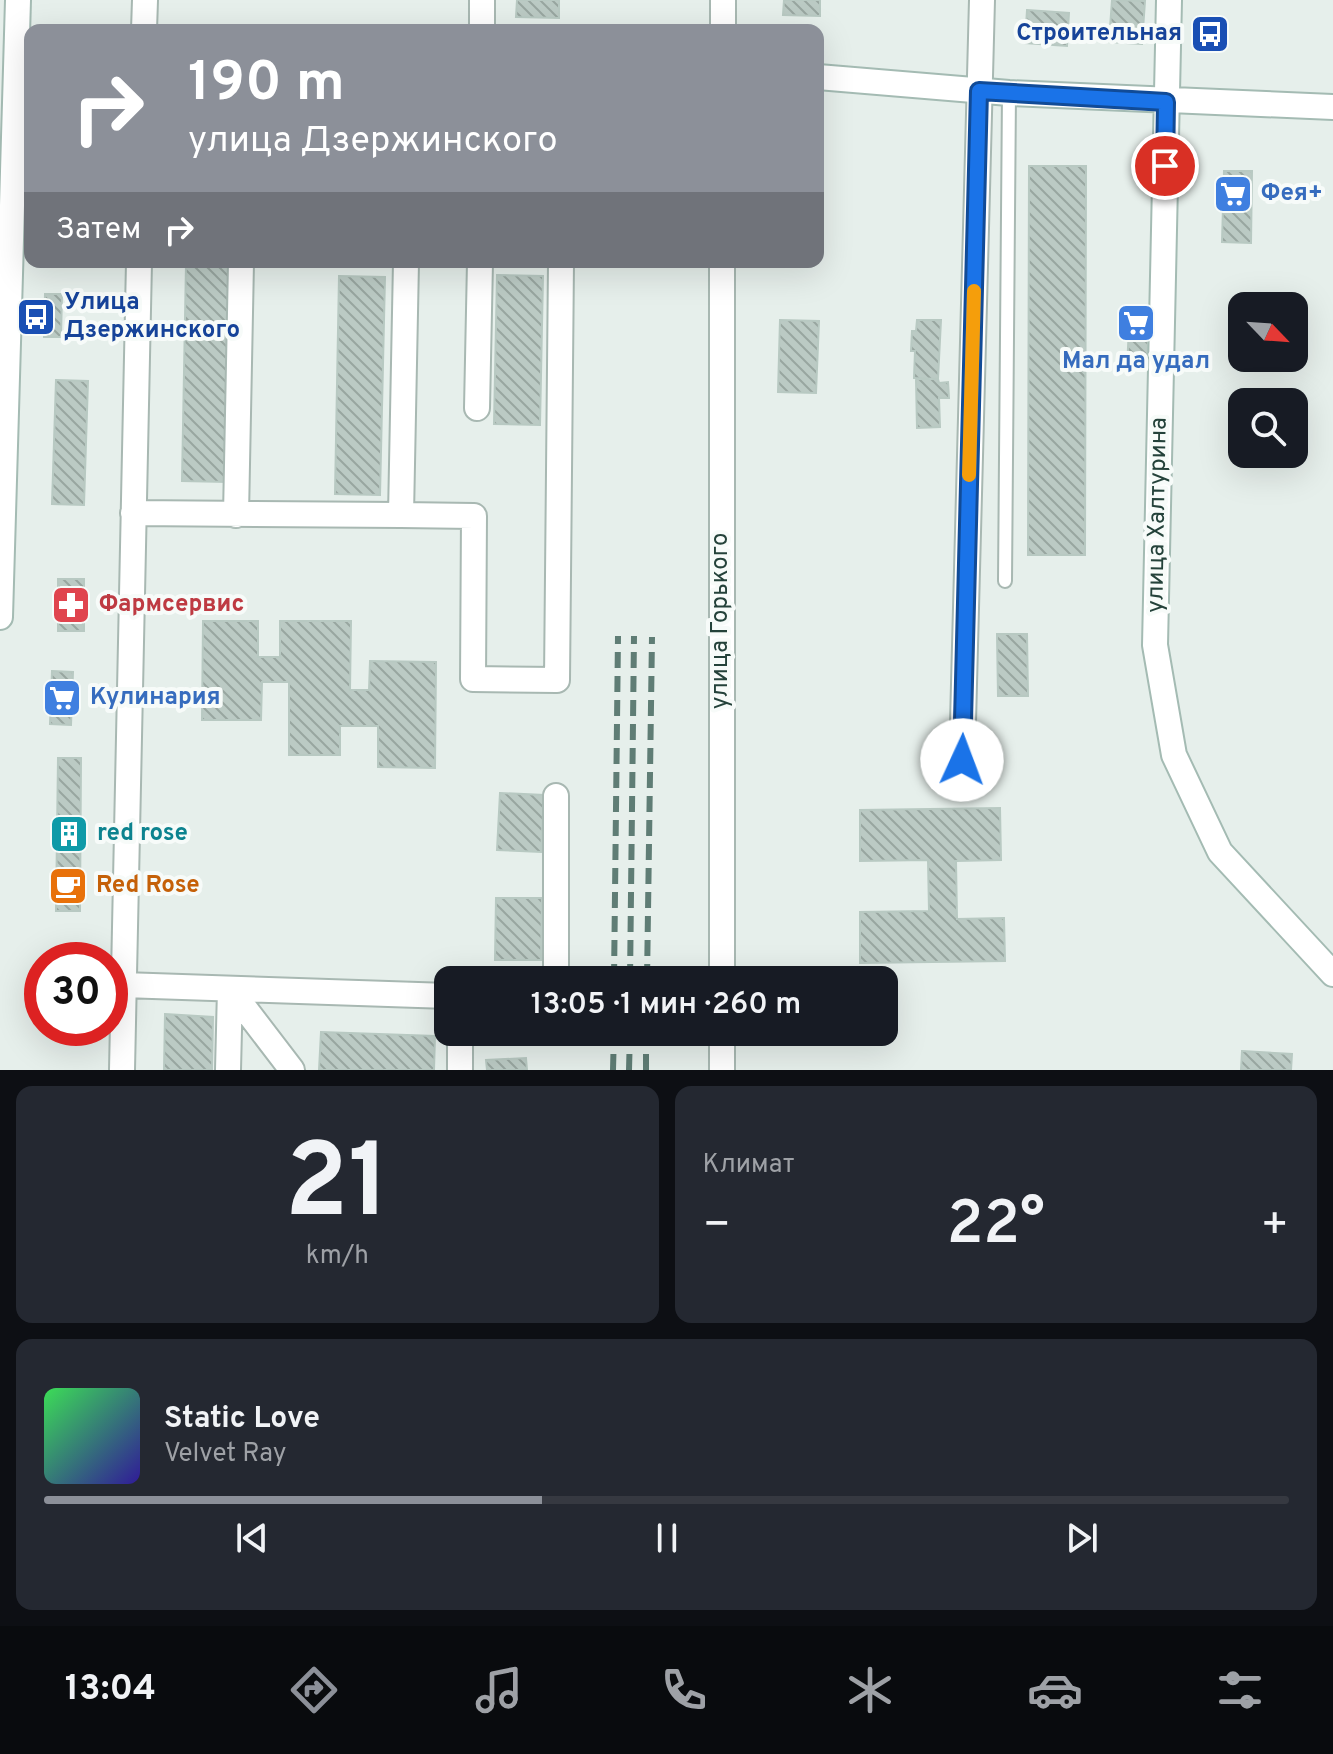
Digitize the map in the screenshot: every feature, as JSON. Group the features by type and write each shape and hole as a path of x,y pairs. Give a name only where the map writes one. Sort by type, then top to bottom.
{"street":[{"path":"0,617 4,259 24,45 18,0"},
{"path":"144,24 145,0"},
{"path":"482,0 482,24"},
{"path":"723,0 723,24"},
{"path":"962,760 982,0"},
{"name":"улица Халтурина","path":"1169,0 1155,645 1174,755 1220,852 1333,974"},
{"path":"824,78 1009,93 1333,107"},
{"path":"124,942 139,268"},
{"path":"236,515 241,268"},
{"path":"401,515 406,268"},
{"path":"477,408 480,268"},
{"path":"133,513 474,516 473,679 557,680 561,268"},
{"name":"улица Горького","path":"722,268 722,966"},
{"path":"556,796 556,966"},
{"path":"128,985 434,996"},
{"path":"228,1070 230,989"},
{"path":"230,989 292,1070"},
{"path":"122,1046 122,1070"},
{"path":"460,1046 460,1070"},
{"path":"722,1046 722,1070"}],"lane":[{"path":"1005,581 1009,93"}],"building":[{"path":"517,0 559,0 559,18 516,17"},
{"path":"784,0 820,0 820,16 783,15"},
{"path":"1112,0 1145,1 1142,44 1109,42"},
{"path":"1027,10 1069,13 1067,46 1025,43"},
{"path":"1029,166 1086,166 1085,555 1028,555"},
{"path":"1224,171 1252,171 1251,243 1222,242"},
{"path":"186,268 230,268 227,482 182,481"},
{"path":"497,275 543,276 540,425 494,424"},
{"path":"339,276 385,277 380,495 335,494"},
{"path":"45,294 62,294 61,337 44,337"},
{"name":"Мал да удал","path":"1130,307 1144,307 1142,339 1148,340 1147,369 1127,368"},
{"path":"780,320 819,321 816,393 778,392"},
{"path":"917,320 941,320 938,379 914,378 912,331 916,331"},
{"path":"916,379 948,382 949,398 939,398 940,427 917,428"},
{"path":"56,380 88,381 84,505 52,504"},
{"name":"Фармсервис","path":"58,579 84,579 84,631 58,631"},
{"path":"203,621 258,621 258,657 280,657 280,621 351,621 350,690 369,690 370,661 436,662 435,768 378,767 378,726 340,726 340,755 289,755 289,682 262,682 261,720 202,720"},
{"path":"997,634 1027,634 1028,696 998,696"},
{"name":"Кулинария","path":"52,671 73,672 71,725 50,724"},
{"name":"red rose","path":"58,758 81,758 80,911 56,911"},
{"path":"500,793 544,795 541,852 497,850"},
{"path":"1000,808 1001,860 956,861 957,919 1004,918 1005,961 860,963 860,912 929,911 928,860 860,861 860,810"},
{"path":"496,898 542,898 541,960 495,960"},
{"path":"165,1014 213,1017 212,1070 164,1070"},
{"path":"321,1032 434,1036 434,1070 319,1070"},
{"path":"1242,1051 1292,1054 1291,1070 1241,1070"},
{"path":"526,1058 527,1070 487,1070 486,1060"}],"railway":[{"path":"614,966 618,636"},
{"path":"630,966 634,636"},
{"path":"647,966 652,637"},
{"path":"613,1070 614,1046"},
{"path":"629,1070 630,1046"},
{"path":"646,1046 646,1070"}],"slow traffic":[{"path":"969,475 974,291"}],"place":[{"name":"Строительная","path":"1210,34"},
{"name":"Фея+","path":"1233,194"},
{"name":"Улица Дзержинского","path":"36,317"},
{"name":"Мал да удал","path":"1136,323"},
{"name":"Фармсервис","path":"71,605"},
{"name":"Кулинария","path":"62,698"},
{"name":"red rose","path":"69,834"},
{"name":"Red Rose","path":"68,886"}],"route":[{"path":"962,760 979,91 1166,102 1165,166"}]}
